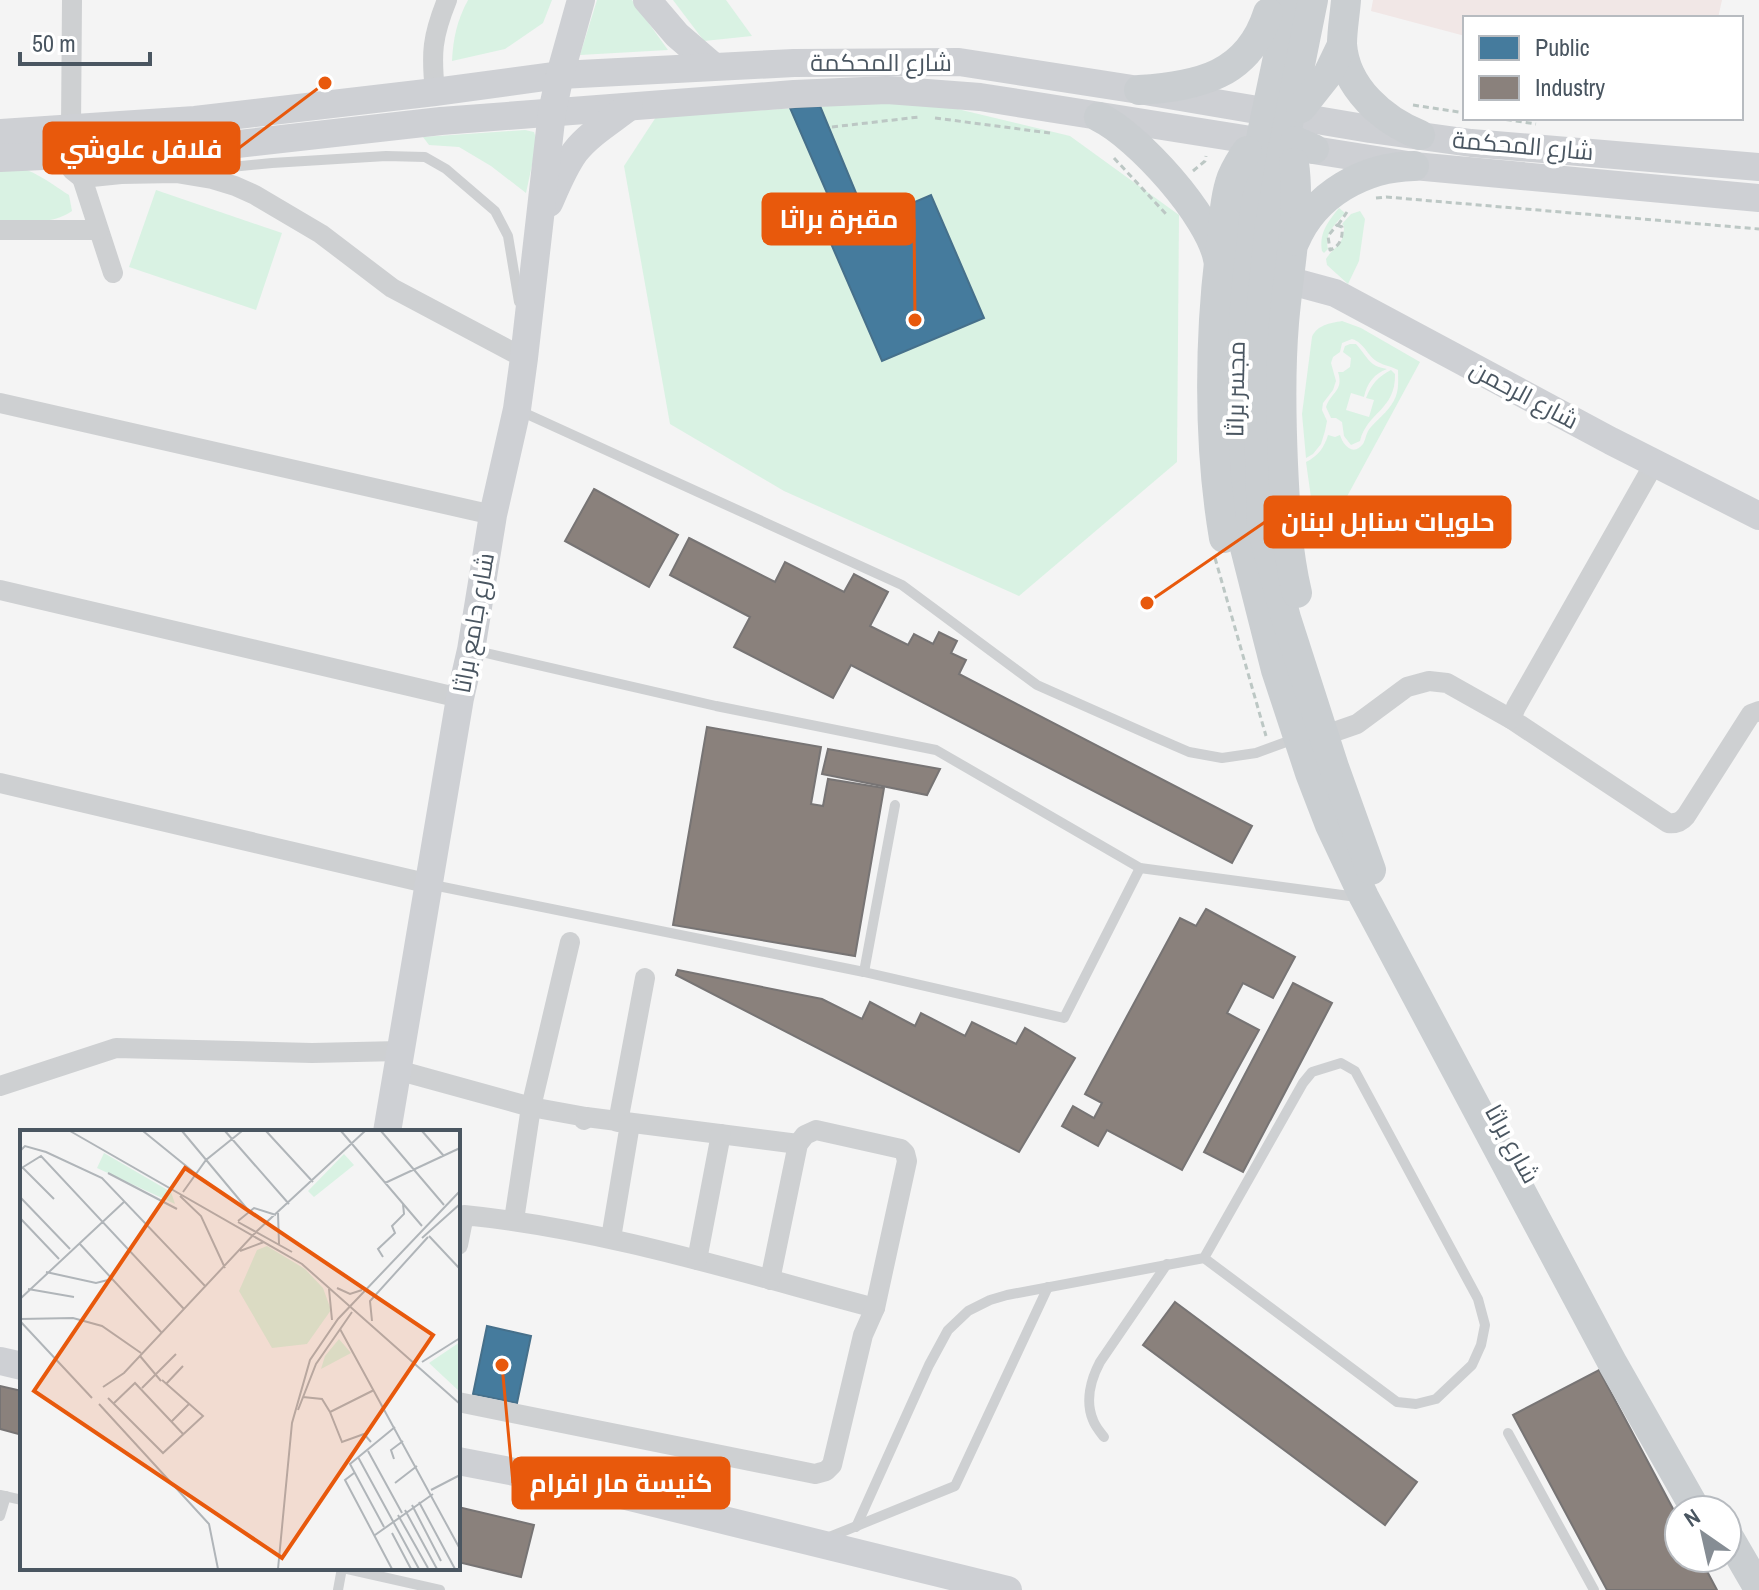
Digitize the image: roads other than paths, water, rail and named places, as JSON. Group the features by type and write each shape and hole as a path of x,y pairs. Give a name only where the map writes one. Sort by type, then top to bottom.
{"main road":[{"name":"شارع جامع براثا","path":"387,1130 460,698 493,515 517,409 552,112 581,0"},
{"path":"647,0 677,35 713,66"},
{"path":"1315,13 1330,20 1345,0"},
{"path":"1345,0 1342,45 1349,69 1361,91 1377,110 1397,125 1420,135"},
{"path":"1264,66 1275,4"},
{"path":"1139,90 1185,84 1226,70 1249,51 1275,4"},
{"name":"مجسر براثا","path":"1275,4 1245,235 1237,313 1234,389 1251,528 1286,618 1322,770"},
{"name":"مجسر براثا","path":"1251,528 1261,312 1270,225 1282,154 1315,13"},
{"path":"1340,821 1334,732 1313,664 1285,527 1281,385 1302,132 1342,45"},
{"name":"شارع المحكمة","path":"0,133 74,153 195,120 560,75 856,61 959,62 1139,90 1240,132"},
{"name":"شارع المحكمة","path":"0,158 194,149 441,121 794,94 887,90 980,97 1099,117 1240,132 1420,135 1471,143 1759,167"},
{"path":"540,226 575,152 629,107"},
{"path":"1099,117 1133,140 1194,209 1212,238 1218,265"},
{"path":"1240,132 1218,265 1214,327 1213,399 1218,499 1226,550 1279,745 1340,821"},
{"name":"شارع المحكمة","path":"1302,132 1414,166 1759,198"},
{"path":"1289,267 1300,229 1339,188 1375,171 1395,166 1414,166"},
{"path":"1218,265 1232,229 1245,218 1261,216 1274,224 1283,238 1289,267"},
{"name":"شارع الرحمن","path":"1289,267 1654,464 1759,516"},
{"name":"شارع براثا","path":"1322,770 1364,897 1613,1364 1687,1494"},
{"name":"شارع براثا","path":"1340,821 1378,890 1412,963 1704,1494"},
{"path":"0,1361 20,1366"},
{"path":"460,1461 577,1484 1008,1590"},
{"path":"1743,1562 1759,1589"}],"street":[{"path":"72,0 74,153 113,273"},
{"path":"435,92 432,60 436,28 447,0"},
{"path":"74,153 121,174 176,173 212,179 255,195 321,234 392,288 524,358"},
{"path":"0,230 98,230"},
{"path":"0,403 493,515"},
{"path":"1511,719 1654,464"},
{"path":"0,590 460,698"},
{"path":"1334,732 1357,724 1407,687 1429,681 1447,683 1511,719 1668,823 1674,824 1686,816 1751,714 1759,711"},
{"path":"3,787 430,884"},
{"path":"514,1220 531,1107 570,942"},
{"path":"611,1238 645,978"},
{"path":"0,1086 116,1048 312,1053 399,1060 531,1107 585,1119 798,1144"},
{"path":"460,1402 815,1474 826,1471 832,1465 863,1335 875,1308 907,1161 905,1153 901,1149 816,1130 805,1135 798,1144 770,1280"},
{"path":"697,1260 721,1134"},
{"path":"460,1235 464,1215 514,1220 611,1238 875,1308"}],"lane":[{"path":"176,173 329,159 425,157 446,169 495,211 508,236 517,282 524,358"},
{"path":"517,409 902,585 1037,685 1189,752 1222,758 1256,753 1279,745"},
{"path":"471,650 716,706 936,750 1140,868 1364,897"},
{"path":"864,972 895,805"},
{"path":"430,884 864,972 1064,1018 1140,868"},
{"path":"856,1527 929,1365 948,1330 968,1311 990,1300 1204,1258 1397,1402 1416,1404 1436,1399 1472,1365 1481,1345 1485,1325 1478,1299 1355,1071 1341,1063 1312,1072 1303,1083 1204,1258"},
{"path":"1104,1437 1092,1420 1089,1398 1092,1377 1167,1264"},
{"path":"818,1542 955,1486 1048,1287"},
{"path":"1508,1433 1594,1590"},
{"path":"0,1516 3,1496"},
{"path":"338,1590 343,1570"},
{"path":"352,1570 440,1590"}],"place":[{"name":"فلافل علوشي","path":"325,83"},
{"name":"مقبرة براثا","path":"915,320"},
{"name":"حلويات سنابل لبنان","path":"1147,603"},
{"name":"كنيسة مار افرام","path":"502,1365"}]}
